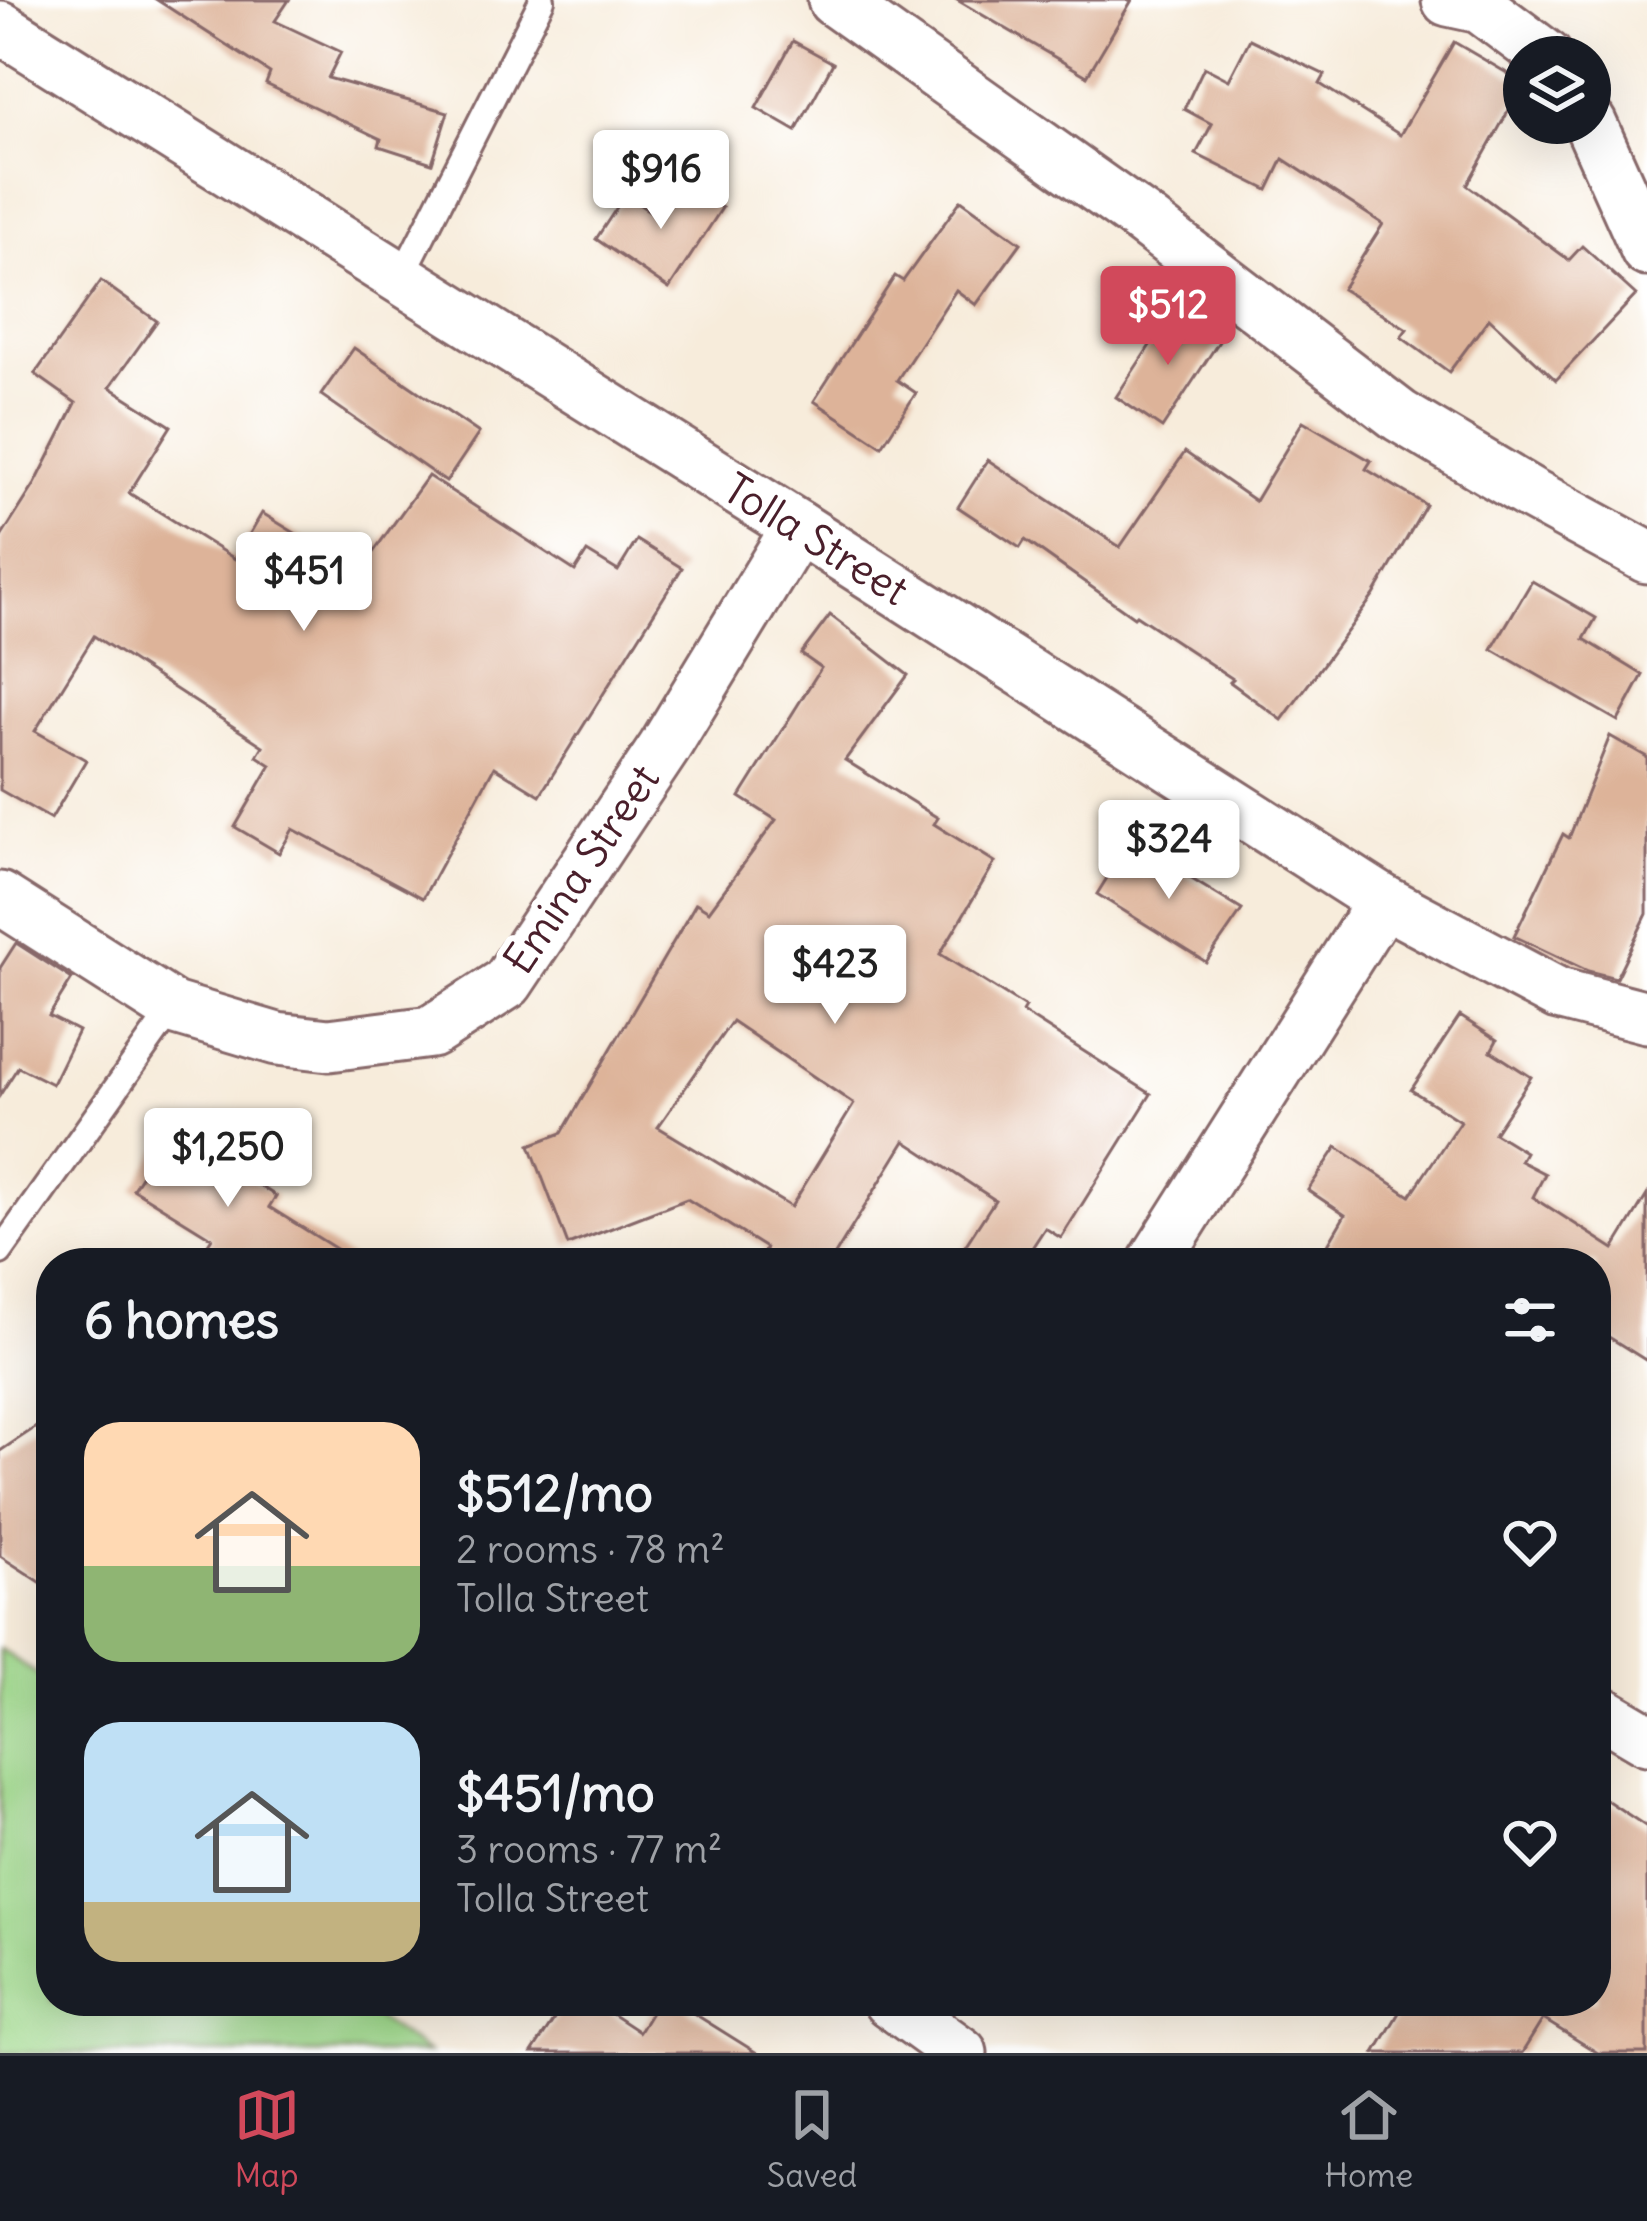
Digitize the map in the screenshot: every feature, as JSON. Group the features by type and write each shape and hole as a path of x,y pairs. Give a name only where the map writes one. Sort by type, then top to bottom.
{"street":[{"path":"834,0 1141,218 1400,416 1647,557"},
{"path":"1448,0 1480,8 1518,36"},
{"name":"Tolla Street","path":"0,27 798,527 1383,901 1558,994 1647,1017"},
{"path":"1599,144 1647,250"},
{"name":"Emina Street","path":"0,898 173,1008 277,1040 329,1045 431,1032 507,982 664,748 798,527"},
{"path":"1163,1248 1383,901"},
{"path":"1611,1718 1647,1739"},
{"path":"910,2016 961,2053"}],"lane":[{"path":"400,280 542,0"},
{"path":"0,1252 173,1008"}],"green space":[{"path":"0,1649 36,1674 36,2016 373,2016 428,2053 0,2053"}],"building":[{"path":"157,0 289,0 275,21 341,52 328,78 448,112 432,163 379,146 381,139 266,84 270,73"},
{"path":"957,0 1132,0 1087,76"},
{"path":"1250,39 1325,75 1320,84 1400,135 1454,42 1503,71 1503,121 1467,185 1569,260 1582,246 1636,295 1556,380 1489,318 1449,372 1401,337 1407,329 1342,289 1383,224 1283,159 1268,190 1196,154 1212,124 1184,109 1204,67 1229,80"},
{"path":"793,41 833,63 796,131 756,108"},
{"path":"679,179 722,208 669,289 596,239 625,195 654,214"},
{"path":"961,200 1021,243 976,305 956,290 897,380 916,393 882,446 814,401 895,276 903,281"},
{"path":"101,281 157,321 110,387 171,426 129,493 235,559 262,513 359,572 428,476 575,571 587,552 618,571 637,540 682,568 540,795 494,767 423,898 293,829 279,853 235,827 271,765 257,756 263,746 94,636 35,731 86,760 51,819 0,790 0,539 35,484 76,403 35,374"},
{"path":"1174,309 1220,340 1162,428 1116,397"},
{"path":"354,348 479,433 446,482 321,395"},
{"path":"1303,421 1371,461 1366,469 1426,505 1374,595 1282,720 1230,682 1233,679 1025,540 1020,548 958,507 988,460 1120,547 1185,452 1255,501"},
{"path":"1532,581 1596,618 1584,639 1643,675 1618,721 1492,649"},
{"path":"830,615 908,675 845,760 938,818 934,824 995,862 940,954 1151,1094 1061,1238 1045,1228 1032,1248 964,1248 995,1200 905,1141 839,1248 766,1248 687,1199 568,1245 530,1145 562,1133 696,903 709,911 776,820 740,797 821,668 801,654","holes":["732,1021 854,1104 791,1207 658,1127"]},
{"path":"1610,736 1647,757 1647,914 1616,978 1588,971 1514,936 1563,834 1569,838"},
{"path":"1130,841 1242,910 1206,962 1097,894"},
{"path":"16,943 72,979 49,1016 78,1031 52,1084 18,1067 0,1095 0,968"},
{"path":"1460,1016 1497,1040 1491,1051 1531,1077 1494,1133 1525,1152 1520,1161 1545,1174 1533,1197 1614,1249 1647,1195 1647,1361 1611,1338 1611,1248 1326,1248 1345,1215 1308,1190 1337,1147 1410,1196 1460,1121 1411,1090"},
{"path":"171,1130 276,1196 269,1207 335,1248 206,1248 212,1238 133,1189"},
{"path":"36,1427 36,1579 0,1556 0,1451"},
{"path":"1611,1803 1647,1827 1647,2053 1598,2053 1543,2019 1522,2053 1375,2053 1397,2016 1611,2016"},
{"path":"556,2016 615,2016 639,2032 649,2016 698,2016 757,2053 532,2053"}]}
